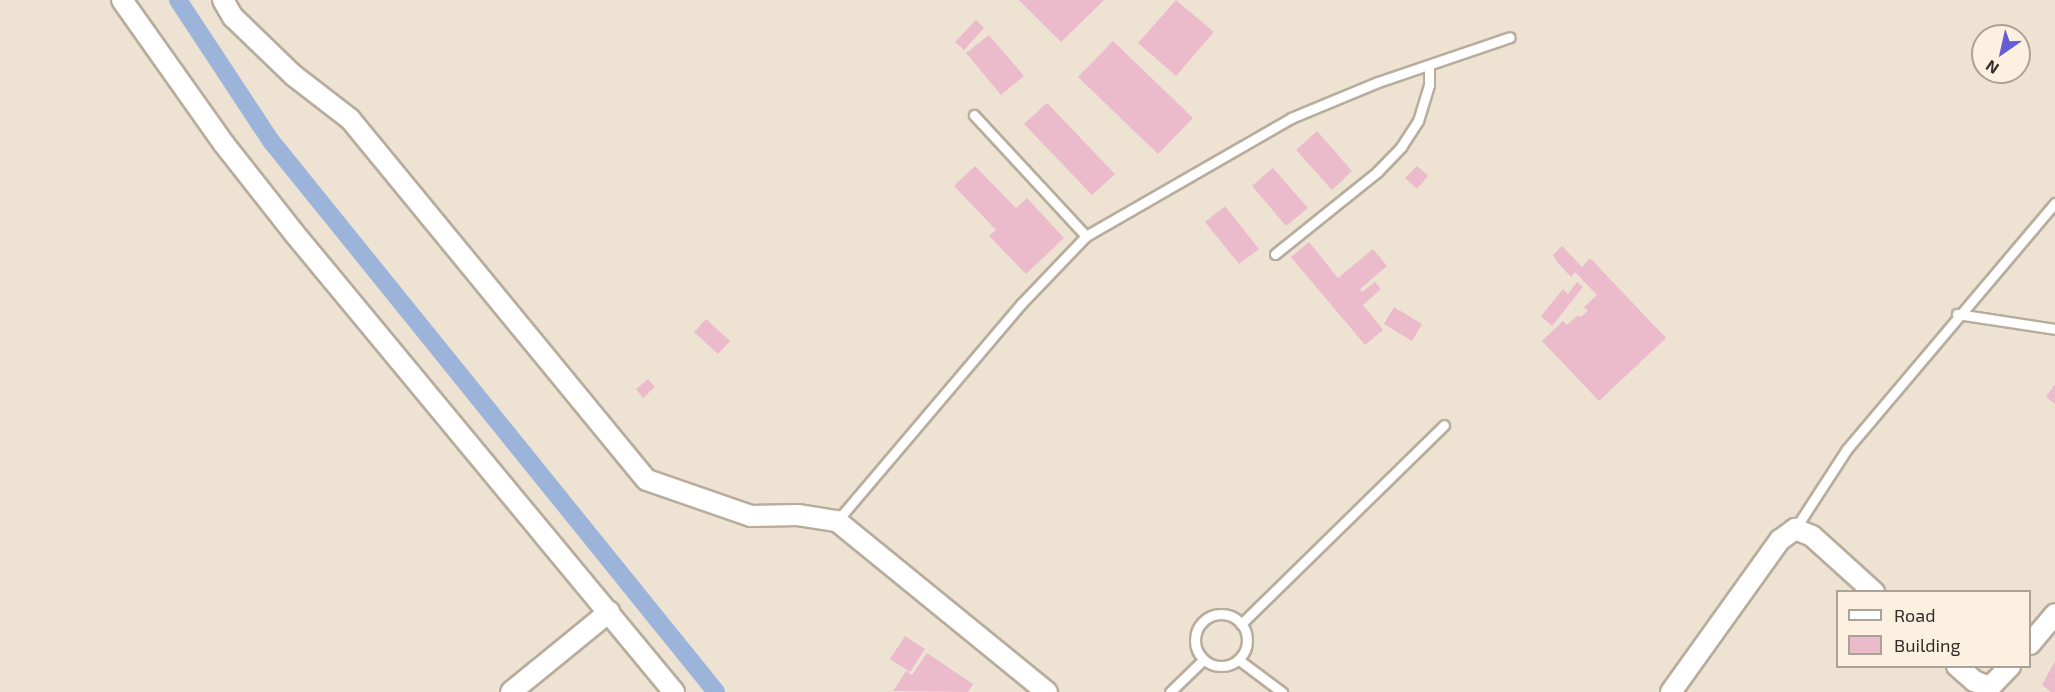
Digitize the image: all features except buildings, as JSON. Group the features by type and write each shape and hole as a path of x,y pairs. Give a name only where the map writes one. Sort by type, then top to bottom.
{"street":[{"path":"122,0 224,144 287,224 674,692"},
{"path":"223,0 233,17 293,75 350,118 647,480 751,516 798,514 837,521 1047,692"},
{"path":"1671,692 1780,540 1795,529 1812,536 1873,590"},
{"path":"511,692 609,612"},
{"path":"2031,643 2055,614"},
{"path":"1959,668 1974,681 1993,689 2009,668"}],"lane":[{"path":"837,521 1021,304 1086,236 1291,118 1429,65 1510,37"},
{"path":"1275,254 1377,172 1401,147 1418,121 1429,85 1429,65"},
{"path":"974,115 1086,236"},
{"path":"1795,529 1847,449 1957,315 2055,203"},
{"path":"1957,315 2055,329"},
{"path":"1241,624 1444,425"},
{"path":"1222,614 1241,624 1247,644 1239,660 1223,667 1203,660 1194,640 1205,618 1222,614"},
{"path":"1170,692 1203,660"},
{"path":"1239,660 1282,692"}],"waterway":[{"path":"178,0 271,141 716,692"}]}
